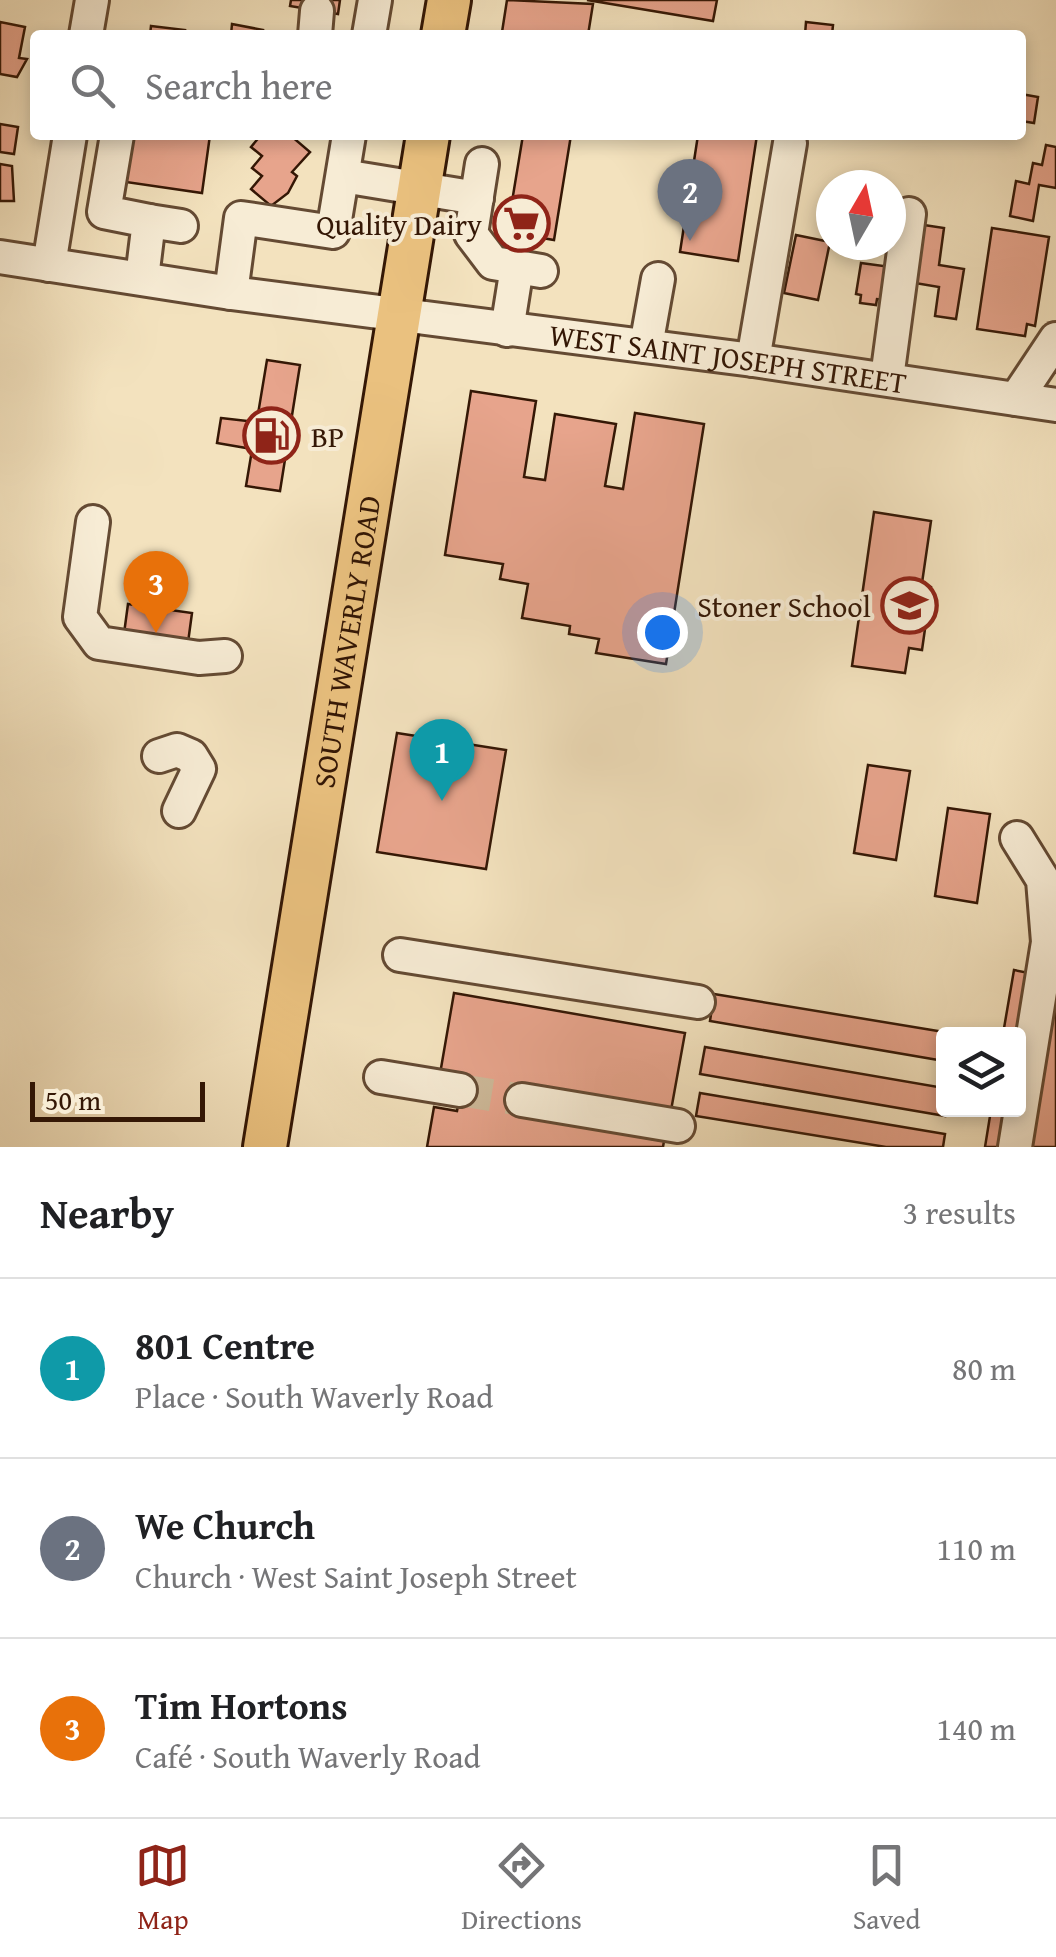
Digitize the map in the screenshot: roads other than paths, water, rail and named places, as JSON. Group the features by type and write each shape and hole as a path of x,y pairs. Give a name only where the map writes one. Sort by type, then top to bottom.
{"main road":[{"path":"445,30 449,0"},
{"name":"SOUTH WAVERLY ROAD","path":"265,1147 427,140"}],"street":[{"path":"87,30 92,0"},
{"path":"370,30 375,0"},
{"path":"49,265 69,140"},
{"path":"116,140 104,212 165,223 142,278"},
{"path":"231,293 241,218 333,232 349,140"},
{"path":"753,360 790,143"},
{"path":"482,164 471,234 493,263 529,269 507,330"},
{"path":"343,176 476,198"},
{"path":"886,378 909,214"},
{"name":"WEST SAINT JOSEPH STREET","path":"0,257 231,293 753,360 1056,404"},
{"path":"646,346 658,279"},
{"path":"1016,399 1056,338"},
{"path":"93,522 80,617 87,632 99,643 199,658 225,656"},
{"path":"159,756 177,750 191,756 199,769 179,810"},
{"path":"1015,1147 1048,942 1042,880 1017,838"},
{"path":"400,955 698,1002"},
{"path":"381,1077 460,1090"},
{"path":"522,1100 678,1126"}],"tunnel":[{"path":"460,1090 522,1100"}],"place":[{"name":"Quality Dairy","path":"521,224"},
{"name":"We Church","path":"690,241"},
{"name":"BP","path":"272,436"},
{"name":"Stoner School","path":"910,606"},
{"name":"Tim Hortons","path":"156,633"},
{"name":"801 Centre","path":"442,801"}]}
